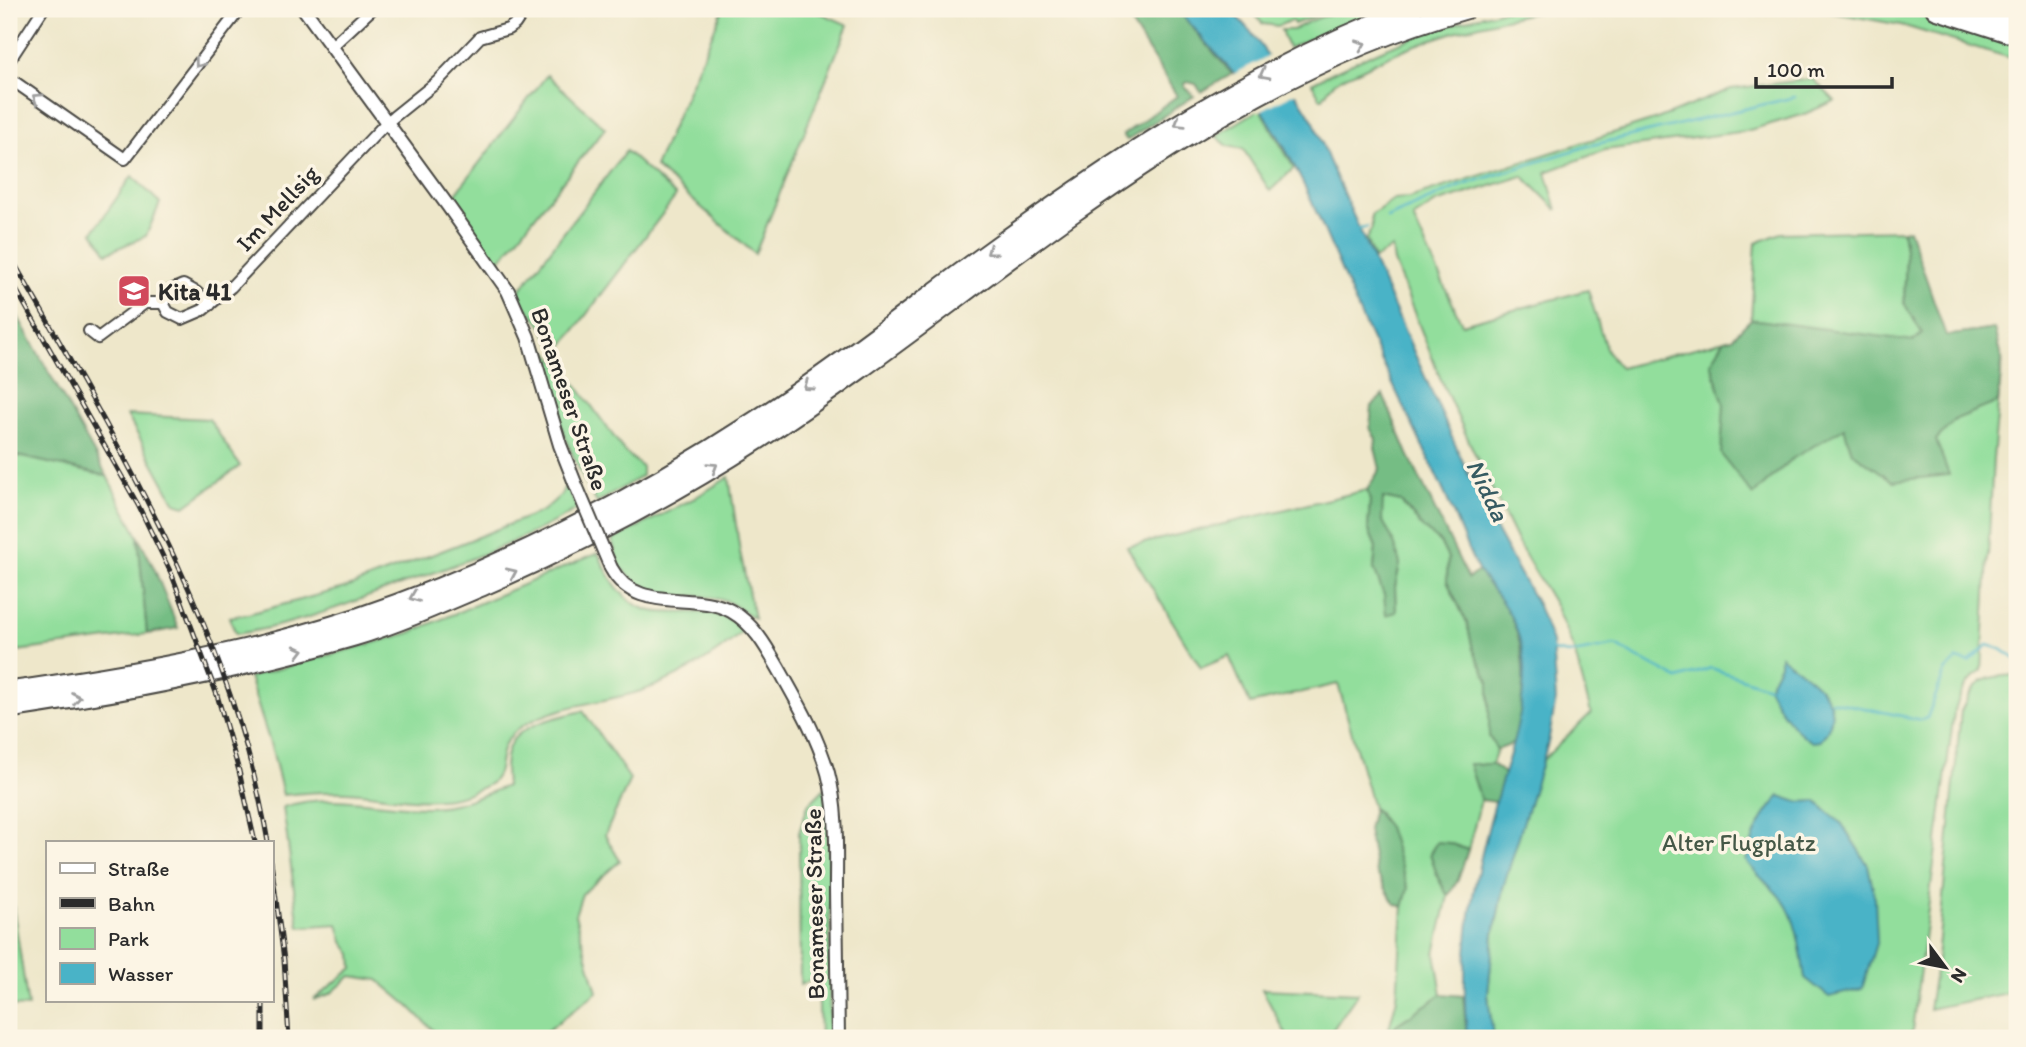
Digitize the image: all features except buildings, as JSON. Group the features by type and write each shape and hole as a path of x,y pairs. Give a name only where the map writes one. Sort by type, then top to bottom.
{"highway":[{"path":"9,692 166,666 352,620 461,578 583,522 671,474 764,416 1142,146 1295,67 1346,34 1412,9"},
{"path":"1295,67 1465,9"},
{"path":"1936,9 2017,35"},
{"path":"1990,9 2017,18"},
{"path":"9,708 187,678 358,635 469,592 590,537 684,485 761,437 1084,205 1196,131 1242,95"}],"street":[{"path":"9,61 43,9"},
{"path":"9,78 125,159 240,9"},
{"name":"Bonameser Straße","path":"304,9 492,267 512,299 528,337 560,445 611,568 623,582 648,597 709,603 742,618 757,634 804,712 823,758 834,807 838,1038"},
{"path":"331,47 372,9"},
{"name":"Im Mellsig","path":"163,303 168,312 182,318 196,314 210,305 265,251 386,122 437,82 480,37 486,33 508,29 525,9"},
{"path":"89,331 98,338 145,303 163,303 171,290 183,285 197,292 210,305"}],"green space":[{"path":"723,9 812,9 848,25 755,254 655,167"},
{"path":"1122,9 1177,9 1232,74 1201,92 1196,84 1184,84 1194,96 1127,140 1123,135 1177,96"},
{"path":"1250,9 1333,9 1294,24 1292,20 1278,26 1263,24"},
{"path":"1342,9 1382,9 1288,48 1281,30 1293,30"},
{"path":"1508,9 1554,9 1479,25 1406,49 1338,80 1323,98 1320,98 1312,83 1407,40"},
{"path":"1812,9 1898,9 2017,45 2017,60 1901,25"},
{"path":"547,75 605,128 497,264 453,206 454,196"},
{"name":"Alter Flugplatz","path":"1813,79 1835,101 1802,115 1746,131 1605,150 1546,172 1557,210 1523,176 1436,203 1413,218 1462,324 1588,290 1606,349 1620,368 1732,338 1751,319 1756,243 1781,233 1902,230 1906,256 1904,303 1946,336 1994,329 2002,362 1993,459 1982,671 1961,694 1954,712 1911,1038 1493,1038 1488,994 1494,934 1503,888 1522,822 1542,761 1591,713 1574,650 1556,607 1518,543 1443,385 1394,262 1392,248 1374,259 1366,239 1372,228 1371,215 1394,199 1409,198 1657,119 1731,89"},
{"path":"1260,109 1294,168 1270,191 1243,149 1228,146 1216,136"},
{"path":"626,151 676,196 558,352 517,294"},
{"path":"132,176 160,203 146,236 107,253 93,232"},
{"path":"1909,229 1946,336 1994,329 2002,362 1998,402 1956,419 1936,440 1949,475 1893,481 1852,452 1844,428 1792,459 1753,495 1721,454 1724,404 1711,363 1724,340 1732,338 1751,319 1914,341 1922,333 1904,303 1906,256 1902,230"},
{"path":"9,301 107,476 9,454"},
{"path":"539,342 575,383 625,452 642,467 642,476 597,503 578,467 561,425 547,382"},
{"path":"1383,395 1408,454 1468,578 1479,571 1505,606 1515,627 1522,659 1521,709 1515,743 1497,750 1489,736 1489,682 1473,649 1467,623 1447,581 1448,558 1440,542 1424,529 1401,502 1383,498 1382,519 1395,545 1400,564 1395,587 1396,612 1386,615 1384,595 1374,569 1376,547 1368,528 1370,501 1367,490 1380,469 1375,448 1376,439 1370,428 1372,406"},
{"path":"127,415 209,419 240,466 185,506 175,503"},
{"path":"9,454 107,476 138,536 147,634 9,652"},
{"path":"729,477 740,552 754,618 725,600 699,596 668,597 639,585 619,566 612,540 693,499"},
{"path":"566,484 577,509 513,542 320,614 236,634 229,617 348,587 465,542 543,511 561,495"},
{"path":"1367,490 1370,501 1368,528 1376,547 1374,569 1384,595 1387,614 1396,611 1395,587 1400,564 1382,519 1382,498 1401,502 1424,529 1440,542 1448,558 1447,581 1467,623 1473,649 1489,682 1489,736 1497,750 1492,764 1470,764 1481,800 1468,850 1449,843 1430,853 1438,878 1448,896 1435,953 1442,994 1396,1025 1387,1036 1397,998 1403,907 1408,888 1379,813 1373,808 1338,684 1250,704 1229,656 1201,668 1127,547"},
{"path":"138,536 154,568 178,628 147,634"},
{"path":"598,553 616,586 636,605 657,612 696,612 722,616 733,622 742,632 694,666 655,686 552,713 524,725 503,748 499,770 492,782 463,795 434,799 339,792 283,795 249,677 409,633"},
{"path":"2017,675 2017,991 1929,1009 1937,959 1961,711 1971,692 1982,682 1995,677"},
{"path":"583,711 630,779 605,835 620,861 582,894 575,915 597,992 538,1038 441,1038 378,980 351,976 330,994 313,1000 353,968 352,954 343,942 338,924 299,927 283,807 301,802 337,800 428,807 478,797 506,786 507,752 521,732 541,722"},
{"path":"1469,764 1492,764 1505,774 1496,802 1481,800"},
{"path":"825,788 830,882 830,1038 820,1038 818,977 800,985 799,833 808,805"},
{"path":"1373,808 1388,827 1408,888 1403,907 1394,903 1376,872 1368,830"},
{"path":"1437,842 1468,850 1458,880 1448,896 1438,878 1430,853"},
{"path":"12,899 28,1007 9,1006 9,900"},
{"path":"1262,989 1358,993 1327,1038 1288,1038"},
{"path":"1442,994 1463,996 1467,1038 1387,1038 1396,1025"}],"water":[{"path":"1177,9 1230,9 1250,31 1314,122 1482,505 1538,606 1552,642 1556,700 1548,743 1503,888 1494,934 1488,994 1493,1038 1467,1038 1466,957 1471,905 1482,853 1520,711 1524,671 1519,638 1502,602 1473,561 1308,193 1282,142 1247,89"},
{"path":"1780,656 1814,682 1829,703 1832,714 1829,727 1820,741 1812,742 1798,731 1781,710 1768,687 1780,664"},
{"path":"1780,796 1798,802 1816,801 1842,824 1868,865 1875,899 1877,940 1862,989 1829,997 1805,978 1798,939 1789,910 1746,861 1758,826"}],"pier":[{"path":"1272,54 1299,91 1258,112 1230,76"}],"waterway":[{"path":"1387,218 1460,186 1588,146 1795,97"},
{"path":"1357,230 1367,227"},
{"path":"1548,650 1568,654 1615,645 1678,679 1711,668 1768,687"},
{"path":"1831,701 1921,720 1927,718 1945,671 1957,659 1969,662 1988,645 2001,649 2017,660"}],"railway":[{"path":"9,254 128,465 198,610 227,685 251,762 268,841"},
{"path":"9,277 138,505 172,575 217,695 239,771 255,841"},
{"path":"273,876 284,960 289,1038"},
{"path":"263,1002 263,1038"}],"place":[{"name":"Kita 41","path":"134,291"}],"water label":[{"name":"Nidda","path":"1488,490"}]}
